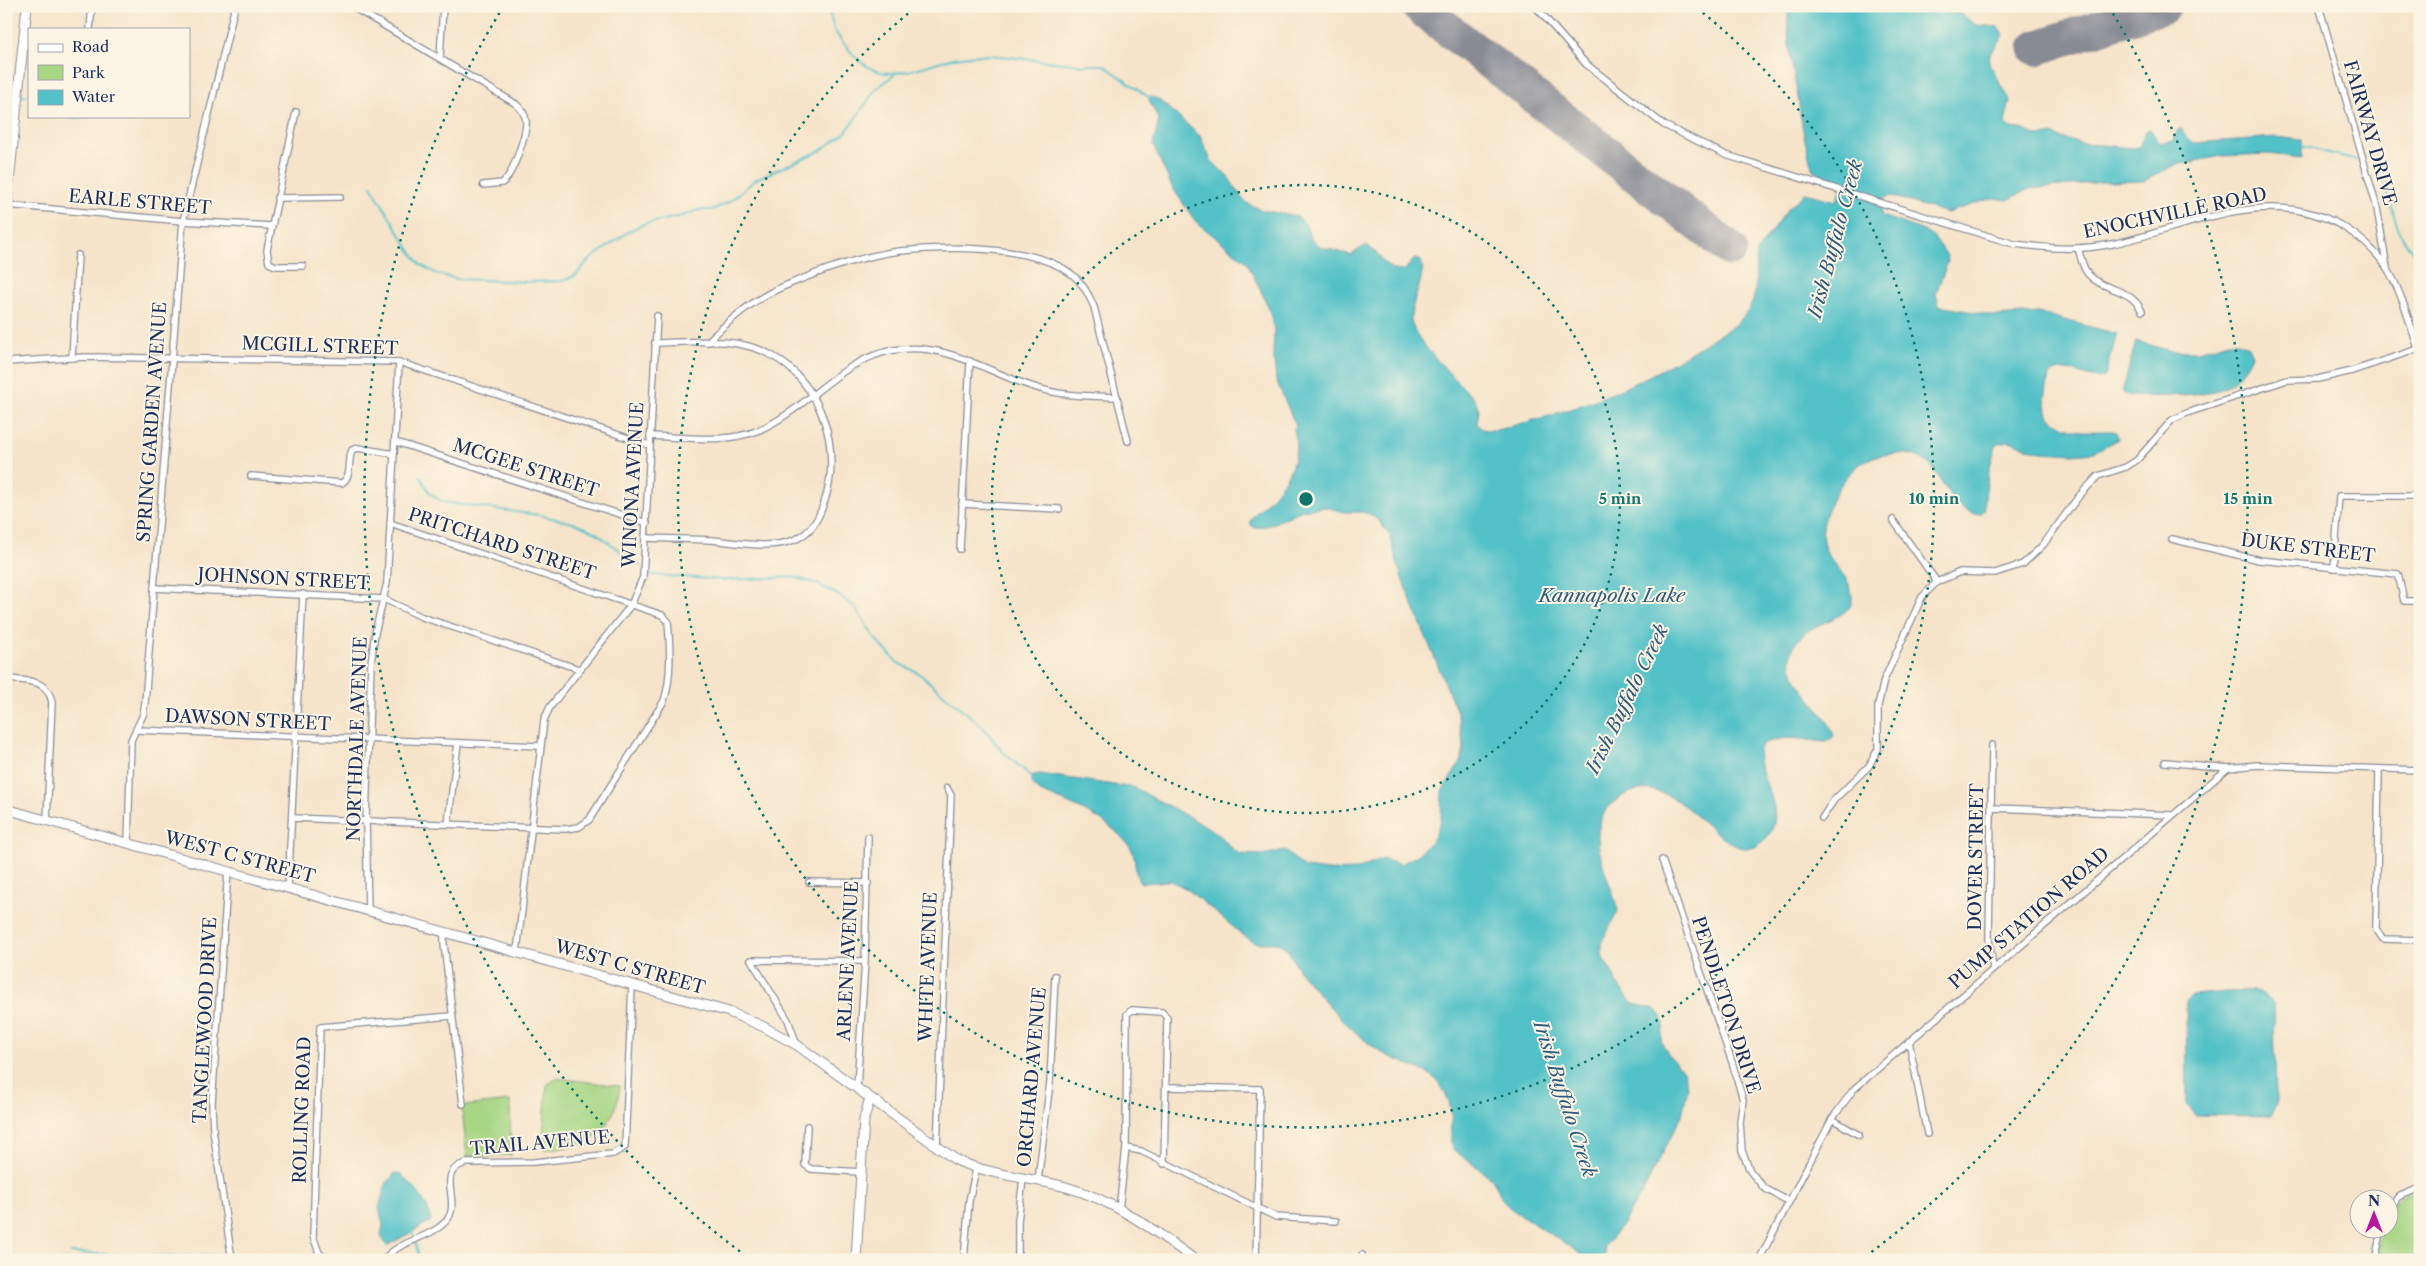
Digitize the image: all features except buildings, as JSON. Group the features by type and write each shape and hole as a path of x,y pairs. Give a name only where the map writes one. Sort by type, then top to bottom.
{"main road":[{"path":"7,208 27,6"},
{"name":"WEST C STREET","path":"6,809 729,1012 762,1026 798,1045 937,1148 976,1169 1067,1187 1119,1210 1195,1260"},
{"path":"856,1260 864,1119 870,1098"}],"street":[{"path":"90,28 92,6"},
{"name":"SPRING GARDEN AVENUE","path":"128,843 131,740 143,715 145,702 183,221 235,6"},
{"path":"351,6 516,104 525,116 525,131 510,174 502,183 483,185"},
{"path":"440,58 443,6"},
{"name":"ENOCHVILLE ROAD","path":"1535,6 1586,64 1664,125 1726,155 2014,244 2043,248 2078,248 2111,244 2264,207 2305,210 2351,231 2368,246 2387,268 2403,304 2419,351"},
{"name":"FAIRWAY DRIVE","path":"2319,6 2377,208 2387,268"},
{"path":"296,112 270,226 267,250 269,263 276,266 303,266"},
{"path":"277,198 340,197"},
{"name":"EARLE STREET","path":"7,208 270,226"},
{"path":"2078,248 2088,273 2094,279 2136,299 2142,311"},
{"path":"706,342 757,300 779,288 840,265 899,252 934,249 1008,251 1028,255 1056,265 1071,274 1088,293 1094,307 1128,441"},
{"path":"72,358 78,256"},
{"name":"WINONA AVENUE","path":"517,952 539,746 544,720 550,707 631,605 643,577 647,538 649,445 657,316"},
{"path":"647,538 712,540 748,545 778,544 794,540 810,532 819,516 826,498 831,473 832,454 813,396 795,374 770,355 736,343 655,343"},
{"path":"650,436 736,436 757,431 781,419 813,396 845,369 871,356 894,350 919,348 944,351 1031,386 1056,393 1117,397"},
{"path":"1822,818 1834,800 1869,766 1878,749 1878,706 1884,680 1922,597 1937,582 1960,572 1995,573 2024,564 2043,546 2079,496 2098,476 2126,467 2137,460 2172,420 2187,413 2222,403 2286,380 2318,379 2419,351"},
{"name":"MCGILL STREET","path":"6,362 72,358 399,362 649,445"},
{"path":"960,549 970,361"},
{"name":"NORTHDALE AVENUE","path":"368,910 366,821 372,646 387,584 399,362"},
{"name":"MCGEE STREET","path":"396,442 647,523"},
{"path":"252,476 342,483 349,474 349,456 352,450 358,448 394,454"},
{"path":"2334,568 2339,496 2420,496"},
{"path":"962,504 1059,508"},
{"path":"1893,520 1937,582"},
{"name":"PRITCHARD STREET","path":"390,523 589,588 662,615 668,620 667,692 664,701 589,820 579,827 565,829 531,827"},
{"name":"DUKE STREET","path":"2172,539 2258,560 2398,574 2404,601 2420,601"},
{"name":"JOHNSON STREET","path":"154,588 384,599 422,616 580,669"},
{"path":"288,888 303,594"},
{"path":"6,680 39,683 50,692 52,702 47,821"},
{"name":"DAWSON STREET","path":"136,730 370,741 539,746"},
{"path":"448,824 458,743"},
{"name":"DOVER STREET","path":"1992,745 1990,939 1993,969"},
{"path":"2165,762 2228,768 2257,765 2420,770"},
{"name":"PUMP STATION ROAD","path":"1759,1260 1788,1200 1832,1119 1854,1089 2228,768"},
{"path":"2379,769 2376,929 2383,939 2420,940"},
{"name":"WHITE AVENUE","path":"937,1148 950,795 947,788"},
{"path":"1992,808 2172,815"},
{"path":"292,818 531,827"},
{"name":"ARLENE AVENUE","path":"857,1087 865,961 868,837"},
{"name":"PENDLETON DRIVE","path":"1662,860 1737,1081 1742,1100 1740,1122 1742,1151 1750,1171 1764,1188 1788,1200"},
{"name":"TANGLEWOOD DRIVE","path":"228,871 212,1103 213,1130 232,1260"},
{"path":"809,882 868,883"},
{"path":"444,932 463,1104"},
{"path":"798,1045 788,1020 751,960 865,961"},
{"name":"ORCHARD AVENUE","path":"1038,1181 1050,1082 1055,976"},
{"name":"TRAIL AVENUE","path":"384,1260 398,1249 439,1227 448,1219 451,1211 450,1180 452,1171 457,1166 466,1163 534,1162 614,1154 625,1147 632,985"},
{"path":"1119,1210 1126,1148 1126,1014 1132,1010 1162,1012 1167,1018 1164,1164"},
{"name":"ROLLING ROAD","path":"327,1260 319,1253 313,1236 320,1027 452,1016"},
{"path":"1909,1041 1927,1134"},
{"path":"1167,1087 1260,1089 1256,1260"},
{"path":"1832,1119 1860,1135"},
{"path":"807,1126 805,1165 811,1169 861,1172"},
{"path":"1126,1148 1141,1151 1257,1210 1276,1217 1336,1221"},
{"path":"964,1260 969,1201 976,1169"},
{"path":"1018,1260 1018,1220 1023,1179"},
{"path":"2398,1197 2420,1188"},
{"path":"2375,1260 2380,1238"}],"green space":[{"path":"557,1078 620,1086 617,1102 612,1116 596,1136 572,1146 558,1149 542,1149 547,1085"},
{"path":"510,1101 511,1155 467,1157 462,1109 464,1106"},
{"path":"2420,1188 2420,1260 2375,1260 2380,1238 2398,1238 2398,1200"}],"water":[{"name":"Kannapolis Lake","path":"1789,6 1950,6 1976,25 1998,27 2004,35 1990,54 1989,63 2010,100 2005,123 2009,128 2022,129 2036,136 2051,135 2080,143 2134,148 2139,147 2146,131 2150,129 2160,143 2174,141 2177,131 2181,128 2187,138 2195,143 2277,137 2302,140 2302,158 2268,154 2222,156 2175,165 2144,181 2102,182 2029,189 2008,200 1993,198 1947,213 1891,196 1884,198 1882,216 1924,231 1934,238 1946,254 1948,261 1936,293 1939,306 1996,316 2038,313 2117,334 2104,377 2063,370 2056,371 2049,375 2045,399 2048,415 2063,426 2078,431 2113,431 2116,432 2118,439 2094,452 2073,454 2041,452 2009,441 1998,443 1988,475 1985,508 1981,514 1970,512 1960,507 1927,463 1914,455 1884,455 1873,457 1860,464 1851,472 1835,494 1825,519 1823,531 1823,542 1826,550 1847,580 1850,588 1852,596 1851,606 1840,615 1802,636 1793,649 1791,662 1794,675 1829,724 1834,736 1827,742 1792,738 1774,740 1766,743 1759,749 1761,770 1770,792 1775,815 1773,826 1768,836 1753,848 1736,846 1719,835 1681,804 1660,792 1638,790 1615,801 1604,813 1599,827 1599,847 1618,911 1602,942 1602,955 1621,989 1633,1004 1653,1008 1662,1016 1664,1024 1661,1041 1668,1054 1683,1071 1688,1088 1682,1115 1643,1191 1621,1227 1604,1246 1605,1254 1601,1259 1590,1260 1510,1208 1504,1202 1492,1178 1452,1149 1450,1106 1443,1089 1437,1081 1423,1071 1387,1056 1357,1034 1337,1015 1310,984 1285,947 1275,943 1259,943 1249,940 1187,889 1171,881 1141,883 1138,879 1132,851 1121,837 1088,813 1038,791 1032,784 1030,776 1040,774 1135,788 1213,830 1240,854 1265,855 1284,850 1305,868 1328,871 1357,870 1382,859 1401,864 1418,855 1434,838 1441,820 1442,791 1462,760 1464,745 1457,712 1402,579 1390,536 1378,520 1370,514 1362,512 1344,512 1325,507 1302,510 1270,525 1254,528 1251,525 1250,521 1254,515 1272,497 1287,477 1295,454 1294,428 1296,426 1276,380 1273,352 1274,329 1268,306 1247,262 1196,222 1172,187 1153,145 1159,120 1149,101 1150,97 1158,99 1200,136 1211,160 1228,177 1245,202 1261,210 1296,216 1304,222 1312,240 1321,247 1351,255 1366,245 1388,266 1398,271 1405,270 1414,259 1420,260 1422,265 1421,279 1411,313 1414,329 1429,351 1476,402 1479,410 1477,424 1482,429 1499,429 1574,408 1619,390 1662,369 1730,328 1740,321 1750,308 1755,292 1758,250 1787,210 1805,193 1836,201 1842,187 1841,182 1813,171 1807,149 1789,46"},
{"path":"2136,341 2171,351 2198,351 2229,342 2238,342 2248,346 2252,355 2240,375 2222,389 2171,396 2130,395 2123,393 2123,389"},
{"path":"2247,991 2260,993 2270,999 2274,1005 2276,1105 2272,1116 2196,1115 2187,1105 2186,1001 2192,995"},
{"path":"395,1173 401,1174 420,1195 427,1207 431,1221 387,1246 381,1236 383,1225 379,1208 386,1184"}],"waterway":[{"path":"828,6 836,34 859,61 872,69 884,73 897,73 954,58 980,55 1083,65 1104,65 1151,99"},
{"path":"371,186 409,249 421,265 437,274 457,279 527,282 563,281 576,275 588,261 629,231 644,224 682,216 699,210 712,210 729,202 756,179 820,151 846,132 876,89 894,75"},
{"path":"6,97 14,96"},
{"path":"21,96 28,96"},
{"path":"2301,146 2357,160"},
{"path":"2374,166 2386,186 2401,234 2420,257"},
{"path":"420,476 430,493 442,502 539,515 577,524 595,532 642,567"},
{"path":"646,570 653,575 724,580 793,577 815,583 838,595 854,606 877,641 898,663 917,672 982,726 1003,752 1032,777"},
{"path":"412,1231 420,1260"},
{"path":"71,1253 177,1257 216,1255 237,1260"}],"runway":[{"path":"1418,6 1730,249"},
{"path":"2036,48 2164,6"}],"water label":[{"name":"Irish Buffalo Creek","path":"1835,239"},
{"name":"Irish Buffalo Creek","path":"1627,699"},
{"name":"Irish Buffalo Creek","path":"1565,1099"}]}
